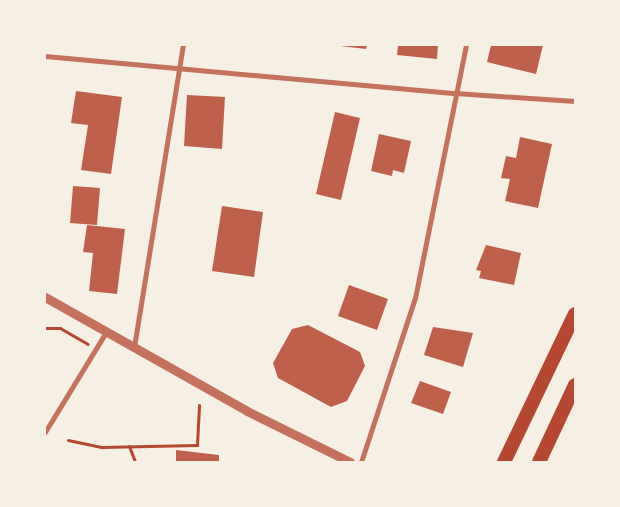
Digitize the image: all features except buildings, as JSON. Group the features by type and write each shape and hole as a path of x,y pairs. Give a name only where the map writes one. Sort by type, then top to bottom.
{"highway":[{"path":"504,462 575,314"},
{"path":"539,462 575,385"}],"street":[{"path":"134,347 183,45"},
{"path":"361,462 415,298 466,45"},
{"path":"45,56 575,101"},
{"path":"45,297 247,411 350,462"},
{"path":"45,432 106,332"}],"path":[{"path":"45,328 60,328 96,348"},
{"path":"68,440 102,446 197,445 199,405"},
{"path":"129,446 136,462"}]}
